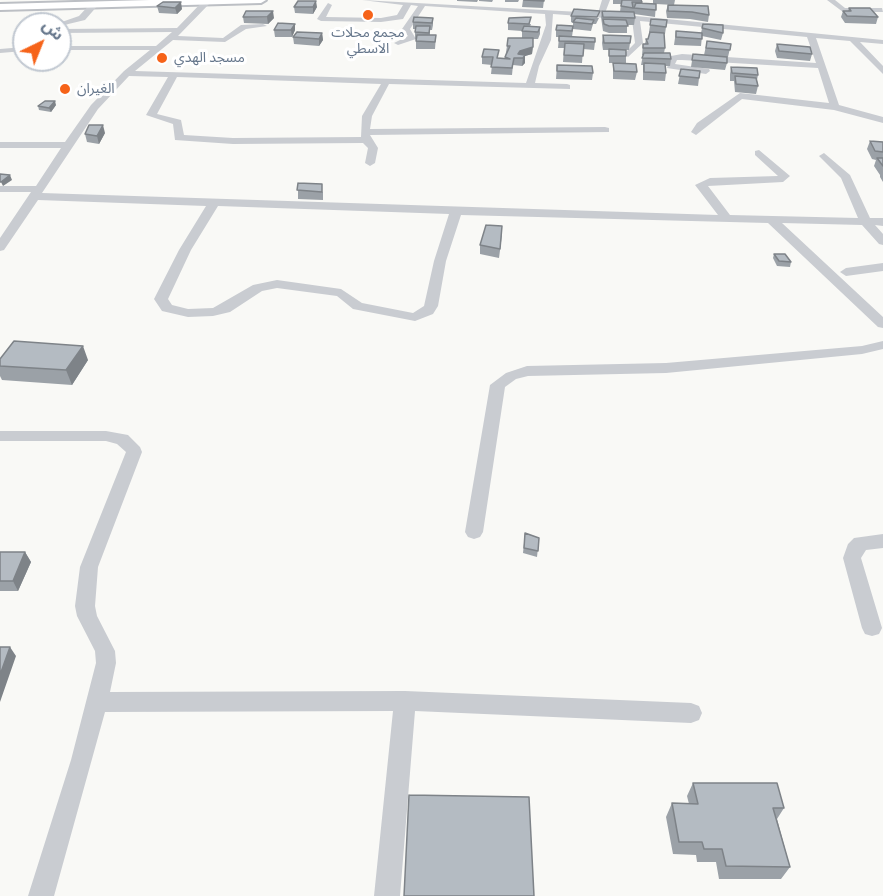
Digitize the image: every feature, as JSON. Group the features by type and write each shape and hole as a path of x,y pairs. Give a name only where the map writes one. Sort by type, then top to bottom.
{"main road":[{"path":"0,7 64,3 261,0"}],"street":[{"path":"366,0 601,15 883,42"},
{"path":"601,15 606,0"},
{"path":"831,0 841,9 882,10"},
{"path":"0,247 58,165 94,107 127,73 171,38 207,2"},
{"path":"328,5 321,19 381,20 400,17 408,3"},
{"path":"72,20 85,16 95,4"},
{"path":"398,43 413,37 406,29 423,4"},
{"path":"530,87 535,66 548,40 549,12"},
{"path":"628,54 639,43 636,18"},
{"path":"171,38 225,40 244,27 263,26"},
{"path":"72,31 180,30"},
{"path":"811,36 835,107"},
{"path":"853,40 883,71"},
{"path":"72,48 156,48"},
{"path":"706,71 670,66 674,58 682,57 822,66"},
{"path":"127,73 567,87"},
{"path":"174,75 151,115 177,121 179,138 233,141 605,130"},
{"path":"370,163 373,148 366,136 367,116 386,82"},
{"path":"696,132 700,125 740,96 835,107 883,120"},
{"path":"0,145 69,145"},
{"path":"724,217 701,185 710,181 783,179 785,176 759,153"},
{"path":"824,156 846,177 865,221 883,241"},
{"path":"0,189 213,204 883,222"},
{"path":"213,204 161,299 167,308 188,313 213,312 225,309 258,288 277,284 341,293 358,306 415,316 428,311 431,306 456,211"},
{"path":"769,219 883,324"},
{"path":"846,272 883,267"},
{"path":"474,532 498,385 511,376 527,371 666,368 862,350 883,345"},
{"path":"0,436 106,436 122,439 132,447 132,461 89,567 85,606 87,616 105,651 106,663 82,760 41,896"},
{"path":"872,628 852,558 855,549 861,543 883,541"},
{"path":"96,702 405,701 691,712"},
{"path":"387,896 405,701"}],"building":[{"path":"622,0 641,0 642,2 632,2 633,8 621,6"},
{"path":"298,1 316,1 313,7 294,7"},
{"path":"163,2 181,2 175,8 157,6"},
{"path":"636,3 656,4 656,10 634,8"},
{"path":"668,5 708,6 709,15 668,11"},
{"path":"849,8 870,8 878,17 847,16 843,11 851,11"},
{"path":"574,9 600,11 597,17 571,16"},
{"path":"246,11 273,11 267,17 243,17"},
{"path":"602,11 634,12 635,18 603,17"},
{"path":"414,17 433,18 432,23 413,22"},
{"path":"531,17 529,24 508,23 509,18"},
{"path":"576,18 594,20 592,24 573,22"},
{"path":"603,19 626,20 628,26 609,26 604,24"},
{"path":"651,19 667,20 666,27 650,25"},
{"path":"278,23 295,24 291,30 274,30"},
{"path":"703,24 723,25 723,33 702,28"},
{"path":"557,25 573,26 572,31 556,30"},
{"path":"416,26 430,26 429,33 415,32"},
{"path":"524,26 540,27 538,32 522,31"},
{"path":"676,31 702,33 702,39 676,37"},
{"path":"297,32 322,33 319,39 293,37"},
{"path":"650,32 664,33 665,48 643,48 643,44 648,44 646,39"},
{"path":"417,35 436,35 435,42 416,41"},
{"path":"603,35 631,36 630,43 604,43"},
{"path":"559,36 595,38 595,42 559,41"},
{"path":"508,38 533,38 533,47 520,51 518,54 525,55 523,58 514,58 512,68 491,67 493,57 482,57 484,49 499,50 497,58 510,59 505,57 510,46 507,46"},
{"path":"707,41 731,44 730,50 706,48"},
{"path":"565,43 584,44 583,56 564,55"},
{"path":"777,44 810,47 812,54 779,51"},
{"path":"609,49 626,50 626,56 609,56"},
{"path":"644,53 670,53 671,59 642,58"},
{"path":"693,54 727,57 727,63 692,60"},
{"path":"613,63 636,64 637,72 614,71"},
{"path":"644,63 665,64 666,73 644,72"},
{"path":"557,65 592,66 593,73 557,71"},
{"path":"731,67 757,68 758,75 732,73"},
{"path":"681,69 700,71 699,78 679,76"},
{"path":"735,76 756,78 758,86 736,84"},
{"path":"45,101 55,101 49,108 38,106"},
{"path":"89,125 103,125 97,136 85,134"},
{"path":"870,141 883,142 883,152 875,151"},
{"path":"877,158 883,158 883,166"},
{"path":"0,174 10,175 0,182"},
{"path":"298,183 322,184 322,192 297,190"},
{"path":"486,225 502,226 500,249 480,245"},
{"path":"774,254 785,254 791,262 779,261"},
{"path":"14,341 83,346 66,370 0,366 0,359"},
{"path":"525,533 539,538 538,551 524,548"},
{"path":"0,552 25,552 13,581 0,581"},
{"path":"0,647 10,647 0,675"},
{"path":"693,783 777,783 784,808 773,808 790,867 726,866 722,849 704,849 702,842 679,842 672,803 698,804"},
{"path":"409,795 529,797 534,896 404,896"}],"place":[{"name":"مجمع محلات الاسطي","path":"368,15"},
{"name":"مسجد الهدي","path":"162,58"},
{"name":"الغيران","path":"65,89"}]}
